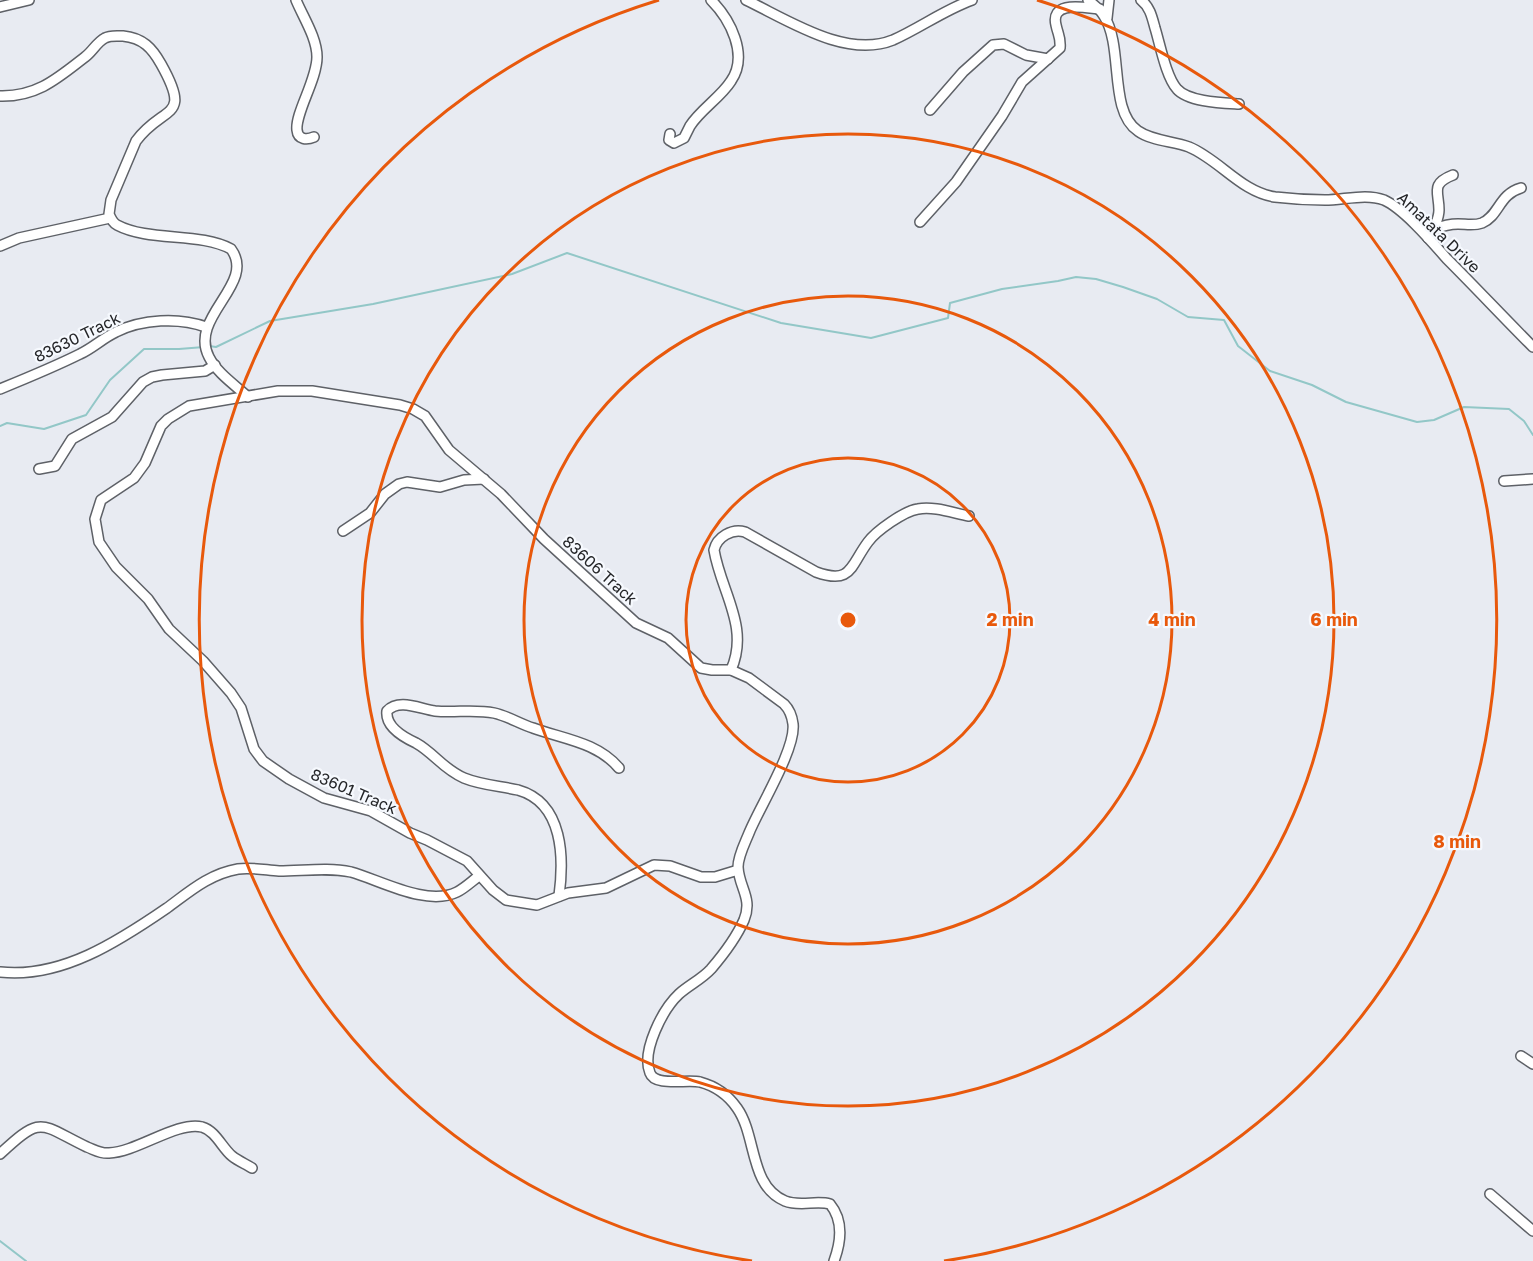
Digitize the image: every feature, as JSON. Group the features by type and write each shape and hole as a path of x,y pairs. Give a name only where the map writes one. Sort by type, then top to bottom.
{"street":[{"path":"0,7 29,0"},
{"path":"296,0 314,42 317,57 313,79 296,128 301,138 306,140 314,137"},
{"path":"670,134 669,140 674,142 684,138 690,125 735,75 737,53 734,35 723,14 711,0"},
{"path":"746,0 832,40 859,46 893,40 951,3 972,0"},
{"name":"Amatata Drive","path":"1088,0 1100,9 1108,22 1116,58 1121,105 1130,123 1138,131 1153,138 1191,148 1220,166 1235,179 1272,196 1309,200 1368,197 1386,201 1428,238 1533,347"},
{"path":"1108,22 1109,0"},
{"path":"1140,0 1151,13 1159,44 1176,89 1191,98 1239,104"},
{"path":"920,222 956,182 1002,116 1022,82 1060,48 1060,36 1055,17 1060,10 1071,5 1100,9"},
{"path":"0,96 20,95 53,83 87,56 106,36 135,38 147,44 153,51 172,84 175,99 171,111 142,133 132,149 111,200 110,218 117,226 131,230 211,243 231,249 237,262 235,279 206,327 205,345 214,365 248,397"},
{"path":"930,110 963,72 993,45 1004,44 1026,55 1047,59"},
{"path":"1428,238 1439,214 1438,186 1443,180 1453,175"},
{"path":"1434,229 1458,224 1480,224 1491,217 1512,190 1521,188"},
{"path":"0,246 19,238 110,218"},
{"name":"83630 Track","path":"0,389 82,353 118,331 135,325 165,321 206,327"},
{"path":"39,469 56,466 72,440 112,417 143,382 162,375 205,371 214,365"},
{"name":"83606 Track","path":"248,397 278,391 312,391 413,409 431,422 449,450 501,494 544,539 636,623 669,638 701,668 731,670 749,678 784,704 793,725 791,738 776,779 750,830 739,859 738,870"},
{"name":"83601 Track","path":"248,397 189,406 168,419 156,435 140,471 134,478 104,496 99,503 95,519 99,542 116,567 148,599 169,629 203,661 231,693 241,708 254,749 263,761 289,779 324,798 371,811 467,861 479,876 506,900 537,905 568,893 606,888 654,865 670,866 701,877 715,877 738,870"},
{"path":"343,531 370,513 385,494 399,484 407,482 440,487 464,480 484,479"},
{"path":"1504,482 1533,479"},
{"path":"731,670 738,653 739,635 714,550 717,541 723,536 737,530 745,531 816,572 840,577 853,568 870,539 907,513 920,508 969,516"},
{"path":"560,896 561,846 558,834 546,810 532,796 520,791 478,783 452,772 421,746 395,730 387,719 387,711 392,706 399,705 433,711 496,714 551,735 587,745 604,754 619,768"},
{"path":"0,972 23,972 48,968 87,956 150,920 194,887 212,877 237,869 351,872 410,893 435,895 455,893 479,876"},
{"path":"738,870 748,903 744,920 710,970 671,1003 654,1033 648,1059 649,1070 654,1079 658,1081 699,1082 715,1087 729,1098 738,1109 745,1124 761,1178 769,1191 792,1203 827,1203 834,1209 840,1223 840,1239 834,1261"},
{"path":"1521,1056 1533,1064"},
{"path":"0,1154 23,1132 39,1126 61,1132 81,1144 104,1153 118,1152 183,1128 198,1127 210,1131 232,1156 252,1168"},
{"path":"1490,1194 1533,1231"}],"waterway":[{"path":"209,346 216,347 270,321 373,304 512,274 567,253 781,323 871,338 948,318 950,303 1002,289 1076,277 1096,279 1157,299 1188,317 1224,320 1238,346 1270,371 1312,385 1346,402 1417,422 1434,420 1464,407 1509,409 1524,421 1533,435"},
{"path":"0,426 7,423 44,429 86,415 110,380 144,349 204,347"},
{"path":"0,1241 26,1261"}]}
